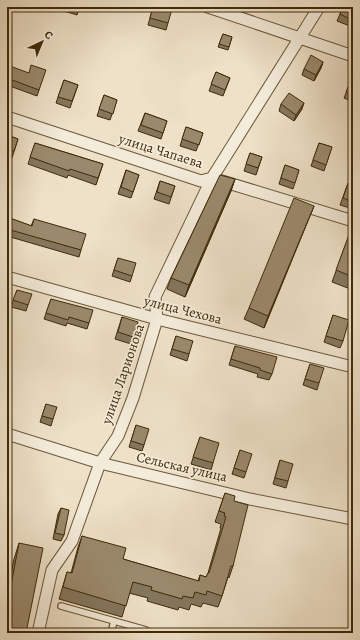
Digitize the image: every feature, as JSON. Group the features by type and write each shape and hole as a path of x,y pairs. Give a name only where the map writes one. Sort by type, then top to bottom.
{"street":[{"path":"208,7 353,56"},
{"name":"улица Ларионова","path":"38,633 52,570 72,541 100,463 118,436 132,398 157,319 155,297 212,178 319,7"},
{"name":"улица Чапаева","path":"7,117 201,181 212,178 353,221"},
{"name":"улица Чехова","path":"7,277 157,319 353,367"},
{"name":"Сельская улица","path":"7,434 100,463 250,499 353,519"}],"lane":[{"path":"61,606 146,630"},
{"path":"112,633 114,621"}],"building":[{"path":"153,7 165,7 172,9 168,23 150,18"},
{"path":"343,7 353,8 352,20 340,14"},
{"path":"223,34 232,37 229,47 219,44"},
{"path":"311,55 323,62 316,75 304,69"},
{"path":"7,65 29,73 31,65 46,70 39,90 7,78"},
{"path":"216,72 230,78 225,90 211,84"},
{"path":"353,75 353,95 346,92"},
{"path":"64,80 78,85 72,101 58,97"},
{"path":"289,93 304,103 296,115 281,104"},
{"path":"104,95 117,100 113,114 99,109"},
{"path":"145,113 167,121 163,133 141,125"},
{"path":"186,127 203,133 199,145 182,139"},
{"path":"7,135 18,139 14,151 7,149"},
{"path":"35,143 103,164 98,178 70,169 69,171 30,157"},
{"path":"319,143 332,147 326,165 313,160"},
{"path":"250,153 262,157 258,168 246,164"},
{"path":"285,165 299,170 295,183 281,178"},
{"path":"126,170 139,175 133,192 121,187"},
{"path":"220,175 235,179 189,285 171,278"},
{"path":"160,181 175,186 171,197 157,192"},
{"path":"348,183 353,185 353,202 343,198"},
{"path":"294,198 314,206 268,316 249,308"},
{"path":"7,217 32,226 34,219 86,234 81,250 7,229"},
{"path":"353,224 353,277 336,270"},
{"path":"118,258 136,263 132,276 114,270"},
{"path":"17,290 32,294 28,305 13,300"},
{"path":"51,299 93,310 89,323 69,317 68,320 46,313"},
{"path":"333,315 349,320 343,341 326,336"},
{"path":"122,317 138,322 133,337 118,332"},
{"path":"176,336 193,341 189,354 172,349"},
{"path":"235,346 277,357 272,374 260,370 260,368 231,359"},
{"path":"310,364 324,368 319,383 305,379"},
{"path":"46,404 57,407 53,419 42,416"},
{"path":"136,425 149,429 144,445 131,441"},
{"path":"200,437 219,443 213,463 193,457"},
{"path":"240,450 252,454 246,472 234,468"},
{"path":"280,460 293,464 288,481 275,478"},
{"path":"225,493 235,496 234,501 248,505 233,566 231,566 222,596 207,591 206,595 195,592 193,598 183,596 182,599 151,590 152,587 133,582 126,606 63,587 67,572 72,573 82,536 126,548 123,559 199,581 200,575 206,577 209,573 226,517 224,516 225,513 219,511"},
{"path":"61,508 69,510 64,535 55,533"},
{"path":"19,543 43,548 26,633 7,633 7,606"}]}
